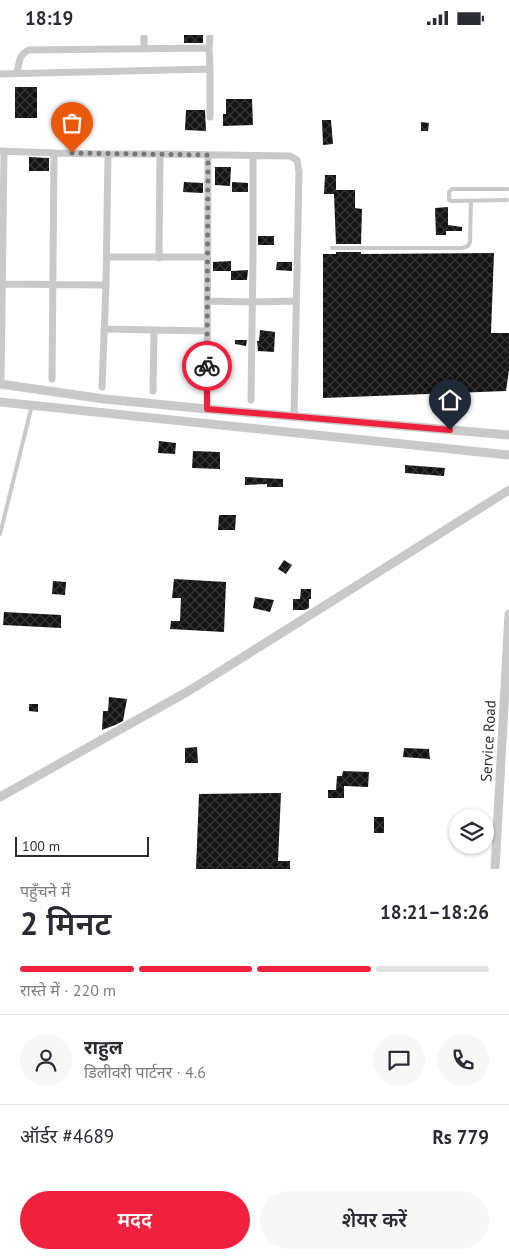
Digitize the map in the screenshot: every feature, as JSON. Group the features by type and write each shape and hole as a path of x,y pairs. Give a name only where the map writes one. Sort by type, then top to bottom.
{"street":[{"path":"144,35 144,49"},
{"path":"210,35 210,117"},
{"path":"17,73 20,57 29,50 209,48"},
{"path":"0,74 210,69"},
{"path":"294,417 299,172 296,160 290,157 2,151 2,385 0,402 509,455"},
{"path":"52,379 54,153"},
{"path":"102,387 108,154"},
{"path":"159,258 160,154"},
{"path":"207,409 208,155"},
{"path":"251,400 253,156"},
{"path":"106,257 208,257"},
{"path":"1,284 106,285"},
{"path":"207,301 296,301"},
{"path":"104,329 207,331"},
{"path":"153,391 154,330"},
{"path":"2,385 104,399 509,435"},
{"path":"0,797 192,689 509,490"},
{"name":"Service Road","path":"495,869 509,614"}],"lane":[{"path":"507,201 450,201 449,192 452,189 508,189"},
{"path":"332,248 462,248 468,246 470,242 471,201"},
{"path":"0,534 32,405"}],"building":[{"path":"184,35 203,35 203,43 184,43"},
{"path":"15,87 37,87 37,118 15,118"},
{"path":"226,99 252,99 253,125 223,126 223,114 226,114"},
{"path":"186,110 205,110 206,131 185,130"},
{"path":"322,120 331,120 333,144 323,145"},
{"path":"421,122 429,123 428,131 421,131"},
{"path":"29,157 49,158 49,171 29,171"},
{"path":"215,167 231,167 230,186 215,185"},
{"path":"325,175 336,175 336,190 355,190 355,208 362,209 361,244 336,244 334,194 324,194"},
{"path":"184,182 203,183 203,193 183,192"},
{"path":"232,182 248,183 248,192 232,192"},
{"path":"448,207 448,225 462,227 462,231 446,231 446,235 436,235 435,208"},
{"path":"258,236 274,236 274,245 258,245"},
{"path":"336,252 361,252 361,254 494,253 491,333 509,333 509,370 506,391 323,398 323,254 336,254"},
{"path":"231,261 231,271 213,271 213,262"},
{"path":"277,262 292,262 292,271 276,270"},
{"path":"248,270 247,280 231,280 231,271"},
{"path":"260,330 275,332 274,352 258,351 257,341 259,341"},
{"path":"235,340 247,340 246,346 235,344"},
{"path":"159,441 176,443 175,454 158,453"},
{"path":"193,451 220,452 220,469 192,468"},
{"path":"405,465 445,468 444,476 405,473"},
{"path":"245,477 283,479 283,487 267,487 267,484 245,485"},
{"path":"219,515 236,515 235,530 218,530"},
{"path":"284,560 292,565 286,574 278,569"},
{"path":"174,579 226,582 224,632 170,629 171,621 180,621 181,598 172,598"},
{"path":"53,581 66,582 65,595 52,594"},
{"path":"301,589 311,589 309,608 293,610 293,599 300,599"},
{"path":"255,597 274,600 270,612 253,608"},
{"path":"4,612 61,615 61,628 3,625"},
{"path":"109,697 127,699 123,721 102,730 103,711 108,711"},
{"path":"29,704 38,704 38,712 29,711"},
{"path":"197,747 198,763 185,763 185,748"},
{"path":"404,748 429,749 430,759 403,757"},
{"path":"343,771 369,772 368,787 344,786 344,798 328,798 328,790 336,790 337,776 342,776"},
{"path":"281,793 278,861 290,861 290,869 196,869 199,794"},
{"path":"374,817 384,817 384,833 374,833"}],"way so far":[{"path":"72,153 208,155 207,366"}],"route":[{"path":"207,366 207,409 450,430"}]}
